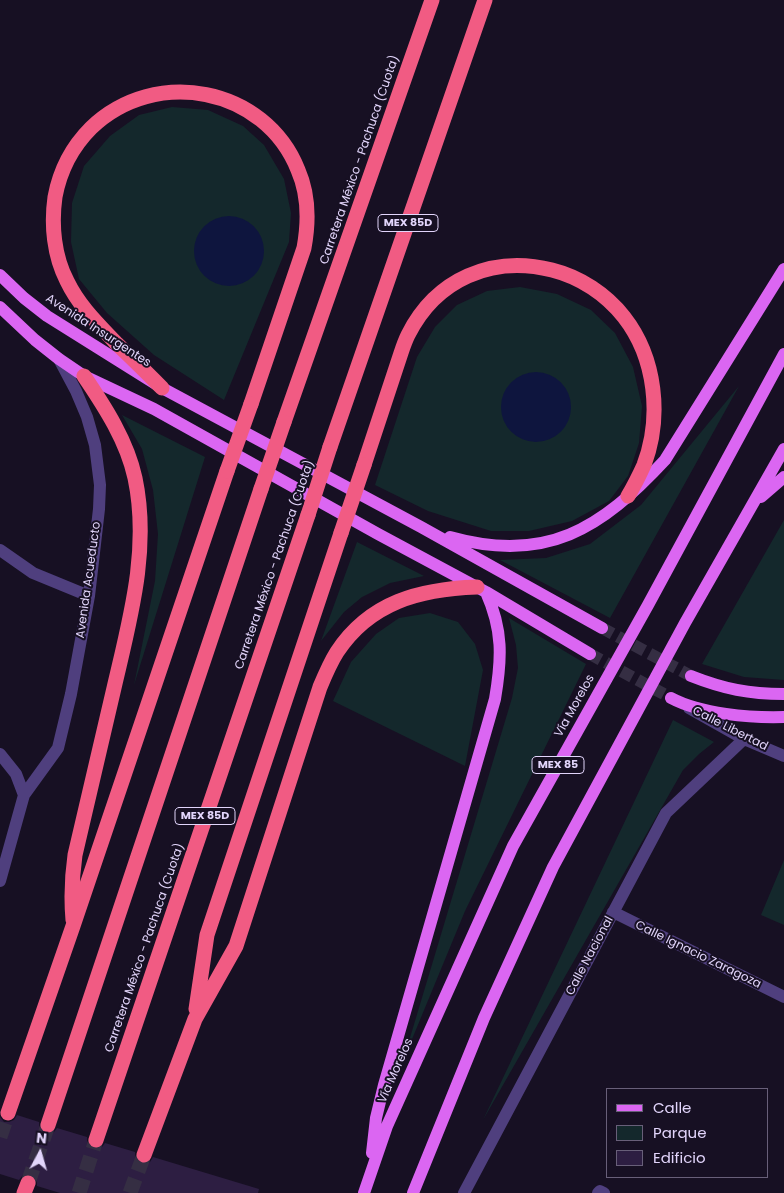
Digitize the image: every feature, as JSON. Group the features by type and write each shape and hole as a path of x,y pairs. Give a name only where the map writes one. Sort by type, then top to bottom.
{"highway":[{"name":"Carretera México - Pachuca (Cuota)","path":"48,1125 284,422 432,0"},
{"name":"Carretera México - Pachuca (Cuota)","path":"96,1140 330,447 485,0"},
{"path":"8,1112 304,248 308,208 304,189 298,170 278,136 264,122 230,101 191,92 151,94 114,110 98,121 84,135 63,169 54,207 56,247 63,273 76,299 88,314 162,388"},
{"path":"195,1019 207,935 400,352 418,318 430,304 455,283 468,276 483,270 502,266 540,267 558,272 588,285 601,294 624,318 635,334 644,352 653,390 653,429 649,448 637,480 628,496"},
{"path":"73,926 71,901 75,854 133,604 140,561 138,498 134,477 124,447 111,419 99,397 84,376"},
{"path":"144,1155 195,1019 236,946 320,687 336,653 358,627 382,608 424,594 459,588 481,590"}],"main road":[{"path":"421,527 467,542 492,546 533,545 554,541 574,534 612,511 665,460 784,269"},
{"name":"Avenida Insurgentes","path":"0,275 24,298 47,316 162,388 421,527"},
{"path":"0,307 34,340 84,376 154,409 481,590 590,654"},
{"name":"Vía Morelos","path":"364,1193 387,1126 513,846 648,605 784,354"},
{"name":"MEX 85","path":"413,1193 484,1018 553,867 686,623 784,449"},
{"path":"747,515 759,499 784,477"},
{"path":"421,527 602,628"},
{"path":"371,1172 376,1118 384,1085 495,698 499,677 500,636 496,618 481,590"},
{"path":"691,676 714,685 738,691 784,694"},
{"path":"673,699 696,707 732,714 784,717"}],"street":[{"name":"Avenida Acueducto","path":"0,881 24,795 58,748 71,694 89,596 99,509 100,485 95,444 87,417 59,359"},
{"path":"0,550 33,573 89,596"},
{"name":"Calle Libertad","path":"673,699 744,739 784,756"},
{"name":"Calle Nacional","path":"464,1193 666,813 744,739"},
{"path":"0,754 16,774 24,795"},
{"name":"Calle Ignacio Zaragoza","path":"613,912 784,997"},
{"path":"598,1193 600,1191 604,1193"}],"green space":[{"path":"172,107 208,110 243,126 264,145 284,179 291,213 289,242 224,400 154,355 107,313 79,279 71,242 72,203 84,166 110,136 139,115"},
{"path":"520,287 557,294 591,310 615,333 633,367 642,406 639,443 628,476 609,501 572,521 529,531 491,531 428,511 375,485 417,357 435,327 457,305 487,291"},
{"path":"739,386 610,618 500,560 546,558 590,544 641,505"},
{"path":"122,415 205,457 134,685 155,581 158,534 153,490 142,449"},
{"path":"784,520 784,680 744,677 702,664"},
{"path":"357,542 424,576 390,583 362,597 344,612 321,641"},
{"path":"430,613 458,622 475,644 483,670 465,766 333,701 351,662 376,634 399,618"},
{"path":"509,618 586,664 465,911 403,1061 512,698 518,668 516,645"},
{"path":"673,720 714,742 683,770 483,1120"},
{"path":"784,860 784,925 761,915"}],"shaded area":[{"path":"229,216 248,222 258,232 264,251 258,270 248,280 229,286 210,280 200,270 194,251 200,232 210,222"},
{"path":"536,372 555,378 565,388 571,407 565,426 555,436 536,442 517,436 507,426 501,407 507,388 517,378"}],"building":[{"path":"17,1115 39,1122 41,1131 46,1134 54,1132 57,1128 87,1137 89,1146 93,1149 102,1147 105,1143 135,1152 136,1161 141,1164 150,1162 153,1157 259,1189 258,1193 60,1193 37,1186 36,1178 31,1174 23,1175 19,1180 0,1174 0,1117 4,1122 9,1122 14,1120"}],"tunnel":[{"path":"602,628 691,676"},
{"path":"590,654 671,698"},
{"path":"0,1137 8,1113"},
{"path":"28,1183 48,1125"},
{"path":"79,1193 96,1140"},
{"path":"130,1193 144,1155"}]}
